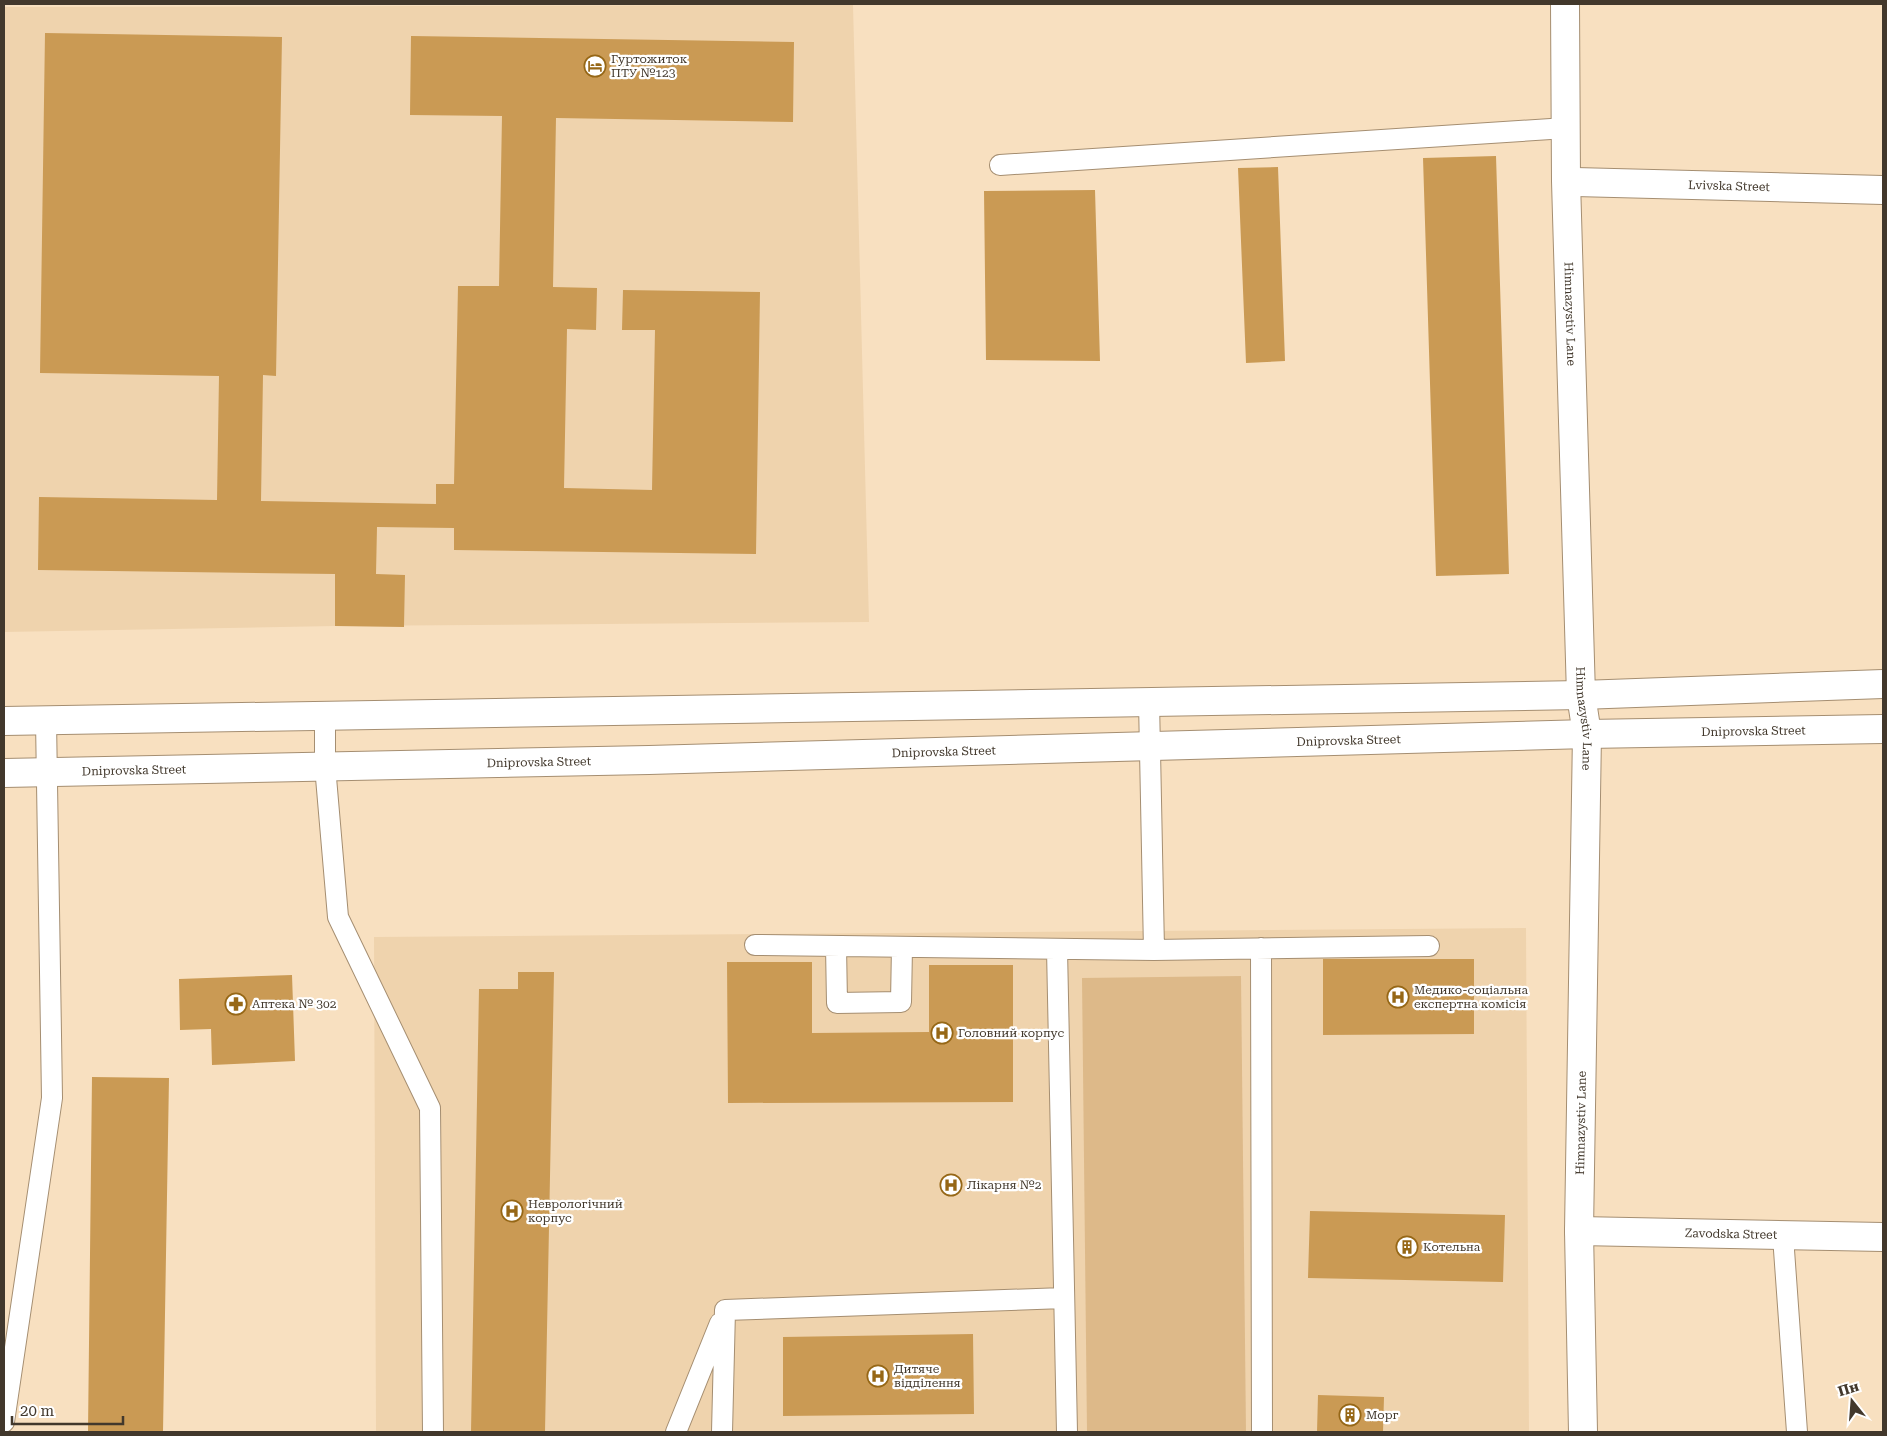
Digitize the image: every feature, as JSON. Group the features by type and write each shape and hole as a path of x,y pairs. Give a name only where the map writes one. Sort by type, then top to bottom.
{"street":[{"name":"Himnazystiv Lane","path":"1565,4 1566,128 1581,695 1587,734 1579,1232 1583,1432"},
{"name":"Lvivska Street","path":"1575,182 1883,190"},
{"path":"4,721 325,714 1581,695 1883,684"},
{"name":"Dniprovska Street","path":"4,773 1587,734 1883,729"},
{"name":"Zavodska Street","path":"1579,1232 1883,1238"}],"lane":[{"path":"1000,165 1566,128"},
{"path":"1150,701 1149,746 1154,950"},
{"path":"325,714 325,766 338,918 430,1108 433,1432"},
{"path":"4,1422 52,1098 46,720"},
{"path":"755,945 1154,950 1429,946"},
{"path":"836,946 837,1003 901,1002 902,947"},
{"path":"1262,948 1262,1432"},
{"path":"1057,949 1067,1432"},
{"path":"1784,1236 1797,1432"},
{"path":"725,1310 1064,1298"},
{"path":"676,1432 725,1310"},
{"path":"722,1432 725,1310"}],"shaded area":[{"path":"853,5 869,622 335,626 4,632 4,7"},
{"name":"Лікарня №2","path":"1526,928 1529,1432 376,1432 374,937"},
{"path":"1241,976 1246,1432 1087,1432 1082,978"}],"building":[{"path":"45,33 282,37 276,376 263,375 261,501 436,504 436,484 454,484 458,286 499,286 502,116 410,115 411,36 794,42 793,122 556,118 553,287 597,288 596,330 567,329 564,488 652,490 655,330 622,330 623,290 760,292 756,554 454,550 454,528 377,527 376,574 405,575 404,627 335,626 335,574 38,570 39,497 217,500 219,376 40,373"},
{"path":"1496,156 1509,574 1436,576 1423,158"},
{"path":"1278,167 1285,361 1246,363 1238,168"},
{"path":"1095,190 1100,361 986,360 984,191"},
{"name":"Медико-соціальна експертна комісія","path":"1323,959 1474,959 1474,1034 1323,1035"},
{"name":"Головний корпус","path":"727,962 812,962 812,1033 929,1032 929,965 1013,965 1013,1102 728,1103"},
{"name":"Неврологічний корпус","path":"518,972 554,972 545,1432 471,1432 479,989 518,989"},
{"name":"Аптека № 302","path":"292,975 295,1061 212,1065 211,1029 180,1030 179,979"},
{"path":"92,1077 169,1078 163,1432 88,1432"},
{"name":"Котельна","path":"1310,1211 1505,1215 1503,1282 1308,1278"},
{"name":"Дитяче відділення","path":"973,1334 974,1414 783,1416 783,1337"},
{"name":"Морг","path":"1318,1395 1384,1397 1383,1432 1317,1432"}],"place":[{"name":"Гуртожиток ПТУ №123","path":"595,66"},
{"name":"Медико-соціальна експертна комісія","path":"1398,997"},
{"name":"Аптека № 302","path":"236,1004"},
{"name":"Головний корпус","path":"942,1033"},
{"name":"Лікарня №2","path":"951,1185"},
{"name":"Неврологічний корпус","path":"512,1211"},
{"name":"Котельна","path":"1407,1247"},
{"name":"Дитяче відділення","path":"878,1376"},
{"name":"Морг","path":"1350,1415"}]}
